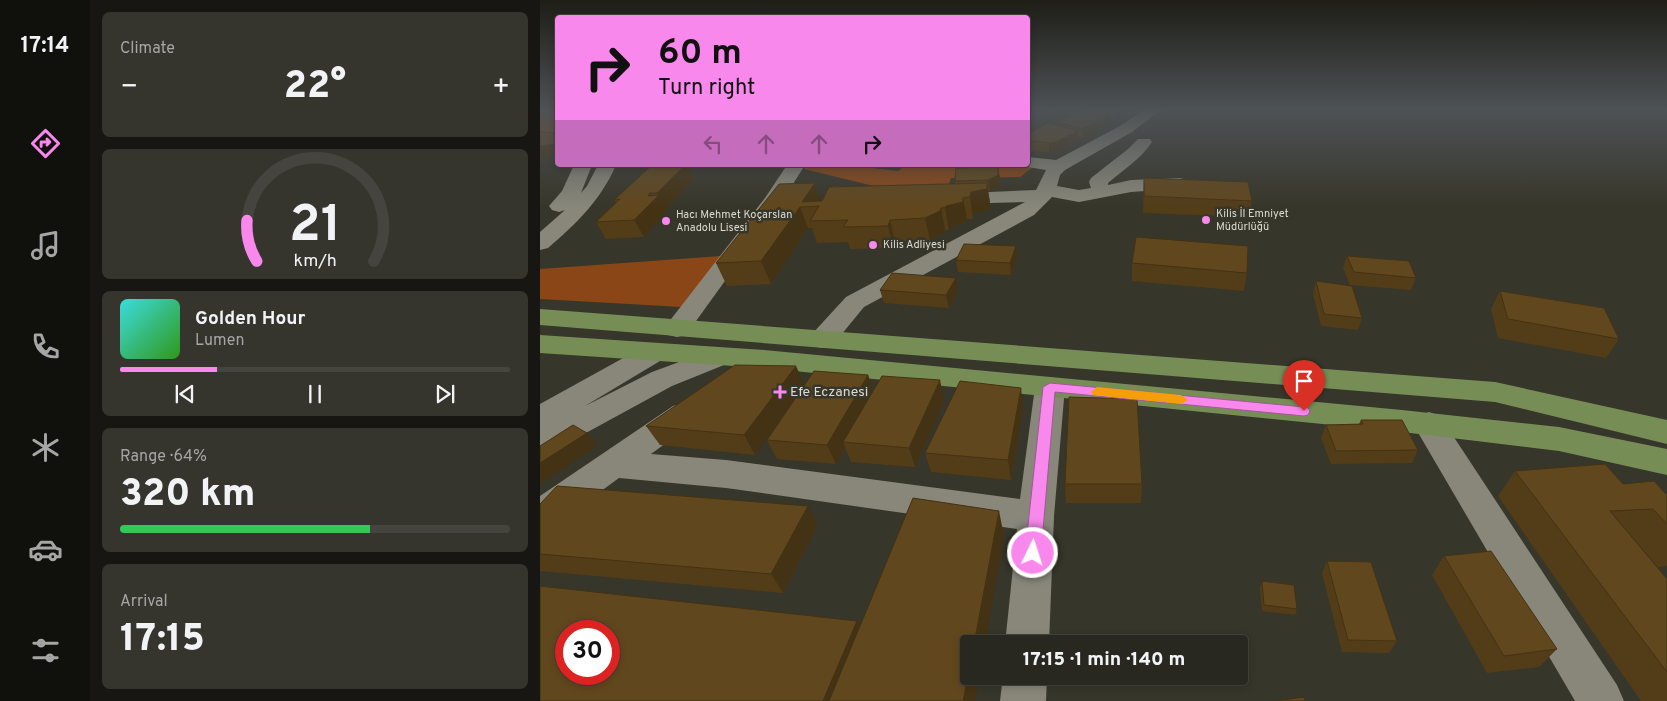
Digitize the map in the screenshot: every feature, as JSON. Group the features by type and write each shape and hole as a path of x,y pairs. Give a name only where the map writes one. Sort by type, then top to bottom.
{"main road":[{"path":"540,317 1496,392 1667,432"},
{"path":"540,344 655,352 717,380"},
{"path":"764,359 1429,424 1559,439 1667,462"}],"street":[{"path":"822,340 855,302 1027,211 1044,193 1051,174 1059,166 1103,142"},
{"path":"1102,191 1098,182 1128,158 1144,142"},
{"path":"1030,162 1059,166"},
{"path":"540,224 571,193 582,167"},
{"path":"540,243 570,218 589,196 606,167"},
{"path":"677,329 782,201 795,167"},
{"path":"936,198 1044,193 1079,196 1151,185 1186,184"},
{"path":"542,422 655,352"},
{"path":"540,515 615,464 717,380 764,359"},
{"path":"542,422 582,421 662,380 717,380"},
{"path":"1028,635 1036,516 1050,387"},
{"path":"1429,424 1601,701"},
{"path":"615,464 726,474 1036,516"},
{"path":"1023,701 1024,685"}],"shaded area":[{"path":"807,167 863,167 898,171 903,167 1033,167 1020,177 951,178 946,192 886,189 804,169"},
{"path":"721,256 681,307 540,299 540,269"}],"building":[{"path":"540,142 555,142 555,144 540,146"},
{"path":"650,167 683,167 657,193 650,193 648,196 659,195 634,220 596,222 620,199 614,200"},
{"path":"998,167 998,175 988,180 955,181 956,168"},
{"path":"1144,178 1248,182 1252,201 1144,196"},
{"path":"815,183 802,202 822,201 829,187 987,183 987,189 971,192 970,197 963,198 963,202 941,208 940,211 925,218 890,220 888,226 843,227 848,220 810,221 819,206 800,207 761,261 716,263 779,184"},
{"path":"1136,237 1248,246 1247,273 1132,263"},
{"path":"964,244 1016,246 1010,263 956,260"},
{"path":"1347,256 1409,261 1416,278 1354,272"},
{"path":"892,273 956,278 946,295 880,290"},
{"path":"1316,281 1352,286 1362,318 1324,314"},
{"path":"1500,291 1604,308 1619,339 1508,319"},
{"path":"735,365 796,366 744,435 646,426"},
{"path":"814,371 868,375 827,445 767,440"},
{"path":"882,376 940,380 909,448 843,442"},
{"path":"960,381 1021,388 1008,460 925,453"},
{"path":"1069,397 1137,399 1142,484 1065,484"},
{"path":"1361,420 1402,420 1418,450 1336,451 1326,425 1363,424"},
{"path":"573,425 587,433 540,463 540,446"},
{"path":"1605,464 1623,484 1654,481 1667,495 1667,524 1653,509 1610,511 1667,579 1667,672 1515,471"},
{"path":"557,486 808,506 771,574 540,554 540,504"},
{"path":"913,498 999,511 976,635 960,635 960,685 966,685 963,701 829,701"},
{"path":"1491,551 1557,649 1504,656 1444,556"},
{"path":"1327,561 1371,562 1397,641 1348,640"},
{"path":"1262,581 1294,585 1297,609 1264,605"},
{"path":"540,586 857,621 823,701 540,701"},
{"path":"1304,697 1305,701 1275,701"}],"slow traffic":[{"path":"1097,392 1181,400"}],"place":[{"name":"Kilis İl Emniyet Müdürlüğü","path":"1206,220"},
{"name":"Hacı Mehmet Koçarslan Anadolu Lisesi","path":"666,221"},
{"name":"Kilis Adliyesi","path":"873,245"},
{"name":"Efe Eczanesi","path":"780,392"}],"route":[{"path":"1033,553 1050,387 1304,411"}]}
